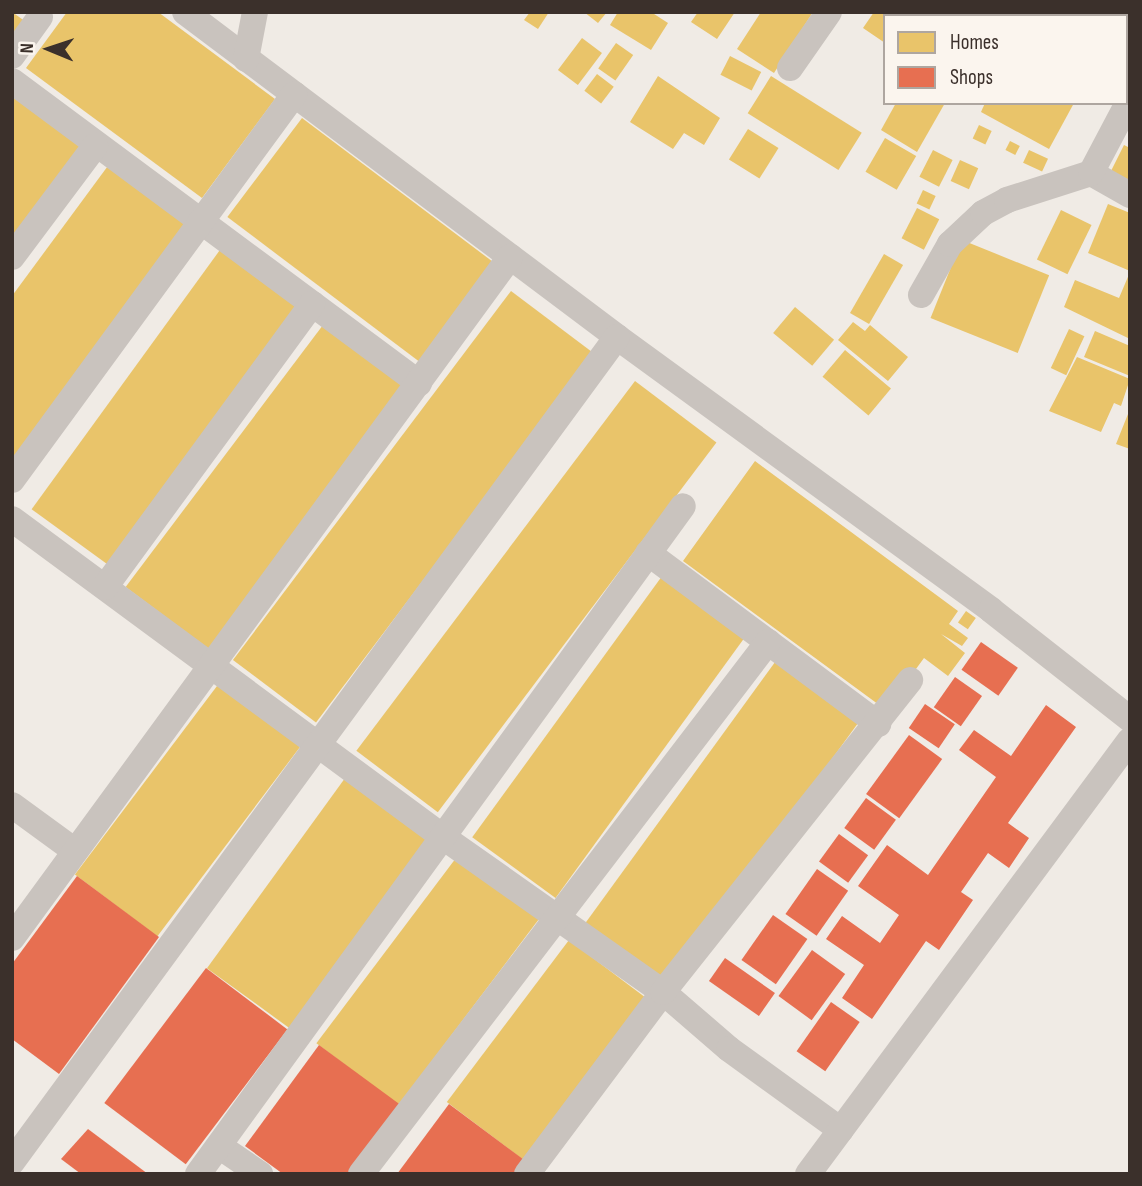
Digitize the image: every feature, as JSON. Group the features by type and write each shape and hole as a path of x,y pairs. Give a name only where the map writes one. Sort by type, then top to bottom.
{"street":[{"path":"185,12 617,337 992,610 1130,719"},
{"path":"246,59 255,12"},
{"path":"790,68 829,12"},
{"path":"12,56 40,17"},
{"path":"12,81 95,146 419,383"},
{"path":"12,480 293,94"},
{"path":"921,295 950,244 983,213 1007,200 1091,173 1127,105"},
{"path":"12,257 95,146"},
{"path":"1091,173 1130,195"},
{"path":"12,938 510,257"},
{"path":"105,587 312,304"},
{"path":"12,1162 617,337"},
{"path":"198,1174 682,506"},
{"path":"12,519 443,837 663,992 729,1049 841,1130"},
{"path":"648,553 878,724"},
{"path":"361,1174 554,917 768,642"},
{"path":"527,1174 663,992 878,724 910,680"},
{"path":"808,1174 1130,740"},
{"path":"12,805 75,851"},
{"path":"219,1146 260,1174"}],"building: Homes":[{"path":"12,12 29,24 12,47"},
{"path":"67,12 158,12 275,99 202,198 26,68"},
{"path":"530,12 549,12 538,29 524,20"},
{"path":"584,12 607,12 598,23"},
{"path":"618,12 651,12 668,23 651,50 610,25"},
{"path":"698,12 735,12 717,39 691,22"},
{"path":"761,12 813,12 774,73 737,49"},
{"path":"874,12 928,14 883,14 883,42 863,28"},
{"path":"936,12 994,12 993,14"},
{"path":"1055,12 1117,12 1116,14"},
{"path":"582,38 602,53 578,85 558,70"},
{"path":"616,43 633,55 615,80 598,68"},
{"path":"730,56 761,72 752,91 720,75"},
{"path":"597,74 614,87 601,103 584,91"},
{"path":"658,76 720,118 704,145 684,133 673,149 630,122"},
{"path":"771,76 862,133 838,170 748,113"},
{"path":"12,86 87,141 12,243"},
{"path":"895,105 944,105 917,152 881,130"},
{"path":"984,105 1073,105 1049,149 981,112"},
{"path":"302,118 500,267 425,366 227,217"},
{"path":"979,125 992,131 985,145 973,139"},
{"path":"748,129 779,148 759,179 729,160"},
{"path":"885,138 916,156 897,190 866,172"},
{"path":"1010,141 1020,146 1015,155 1005,150"},
{"path":"1124,145 1130,148 1130,185 1110,173"},
{"path":"933,150 953,160 939,187 919,177"},
{"path":"1029,150 1048,159 1042,172 1023,163"},
{"path":"113,159 195,220 12,469 12,296"},
{"path":"960,160 978,168 969,189 951,181"},
{"path":"923,190 936,196 929,210 917,204"},
{"path":"1108,204 1130,213 1130,271 1088,253"},
{"path":"917,208 939,219 924,250 902,238"},
{"path":"1061,210 1092,225 1067,274 1037,259"},
{"path":"962,240 1049,275 1018,353 931,318"},
{"path":"225,243 308,304 115,570 32,509"},
{"path":"884,254 903,265 869,324 850,313"},
{"path":"1130,272 1130,339 1064,307 1075,280 1119,298"},
{"path":"511,291 594,354 316,723 233,660"},
{"path":"795,307 834,340 812,366 773,333"},
{"path":"853,322 865,331 870,325 908,357 888,381 838,340"},
{"path":"323,325 406,388 209,650 126,587"},
{"path":"1069,329 1084,336 1066,375 1051,368"},
{"path":"1095,331 1130,346 1130,376 1084,357"},
{"path":"845,350 891,389 868,415 823,377"},
{"path":"1077,357 1130,379 1121,406 1114,403 1101,432 1049,411"},
{"path":"635,381 716,442 438,812 356,751"},
{"path":"1130,409 1130,449 1116,444"},
{"path":"755,461 958,611 949,624 968,638 962,646 941,634 965,653 948,676 924,658 886,710 683,561"},
{"path":"665,572 748,633 556,898 472,837"},
{"path":"966,611 976,618 968,629 958,622"},
{"path":"778,658 861,719 669,984 585,923"},
{"path":"220,682 302,744 157,936 75,874"},
{"path":"348,774 431,835 290,1029 207,968"},
{"path":"459,854 541,916 399,1105 316,1043"},
{"path":"569,940 652,1003 530,1165 447,1102"}],"building: Shops":[{"path":"981,642 1018,668 998,696 961,670"},
{"path":"955,677 982,696 961,726 934,707"},
{"path":"925,704 955,724 939,748 909,728"},
{"path":"1046,705 1076,727 1008,823 1029,838 1009,868 988,853 961,892 973,900 939,950 926,941 872,1019 842,998 864,965 826,939 842,916 880,943 899,915 858,886 887,845 928,875 996,777 959,750 974,730 1011,756"},
{"path":"909,735 942,759 899,818 866,794"},
{"path":"866,798 896,820 874,850 844,828"},
{"path":"839,834 868,855 848,883 819,862"},
{"path":"817,869 848,891 817,936 785,914"},
{"path":"77,876 159,937 59,1074 12,1039 12,964"},
{"path":"773,915 807,939 776,984 741,960"},
{"path":"812,950 845,974 812,1020 778,996"},
{"path":"725,958 775,993 759,1016 709,981"},
{"path":"206,968 287,1029 186,1164 104,1103"},
{"path":"831,1002 860,1022 825,1071 797,1051"},
{"path":"319,1045 402,1106 352,1174 283,1174 245,1146"},
{"path":"449,1104 531,1165 525,1174 397,1174"},
{"path":"88,1129 148,1174 81,1174 61,1159"}]}
